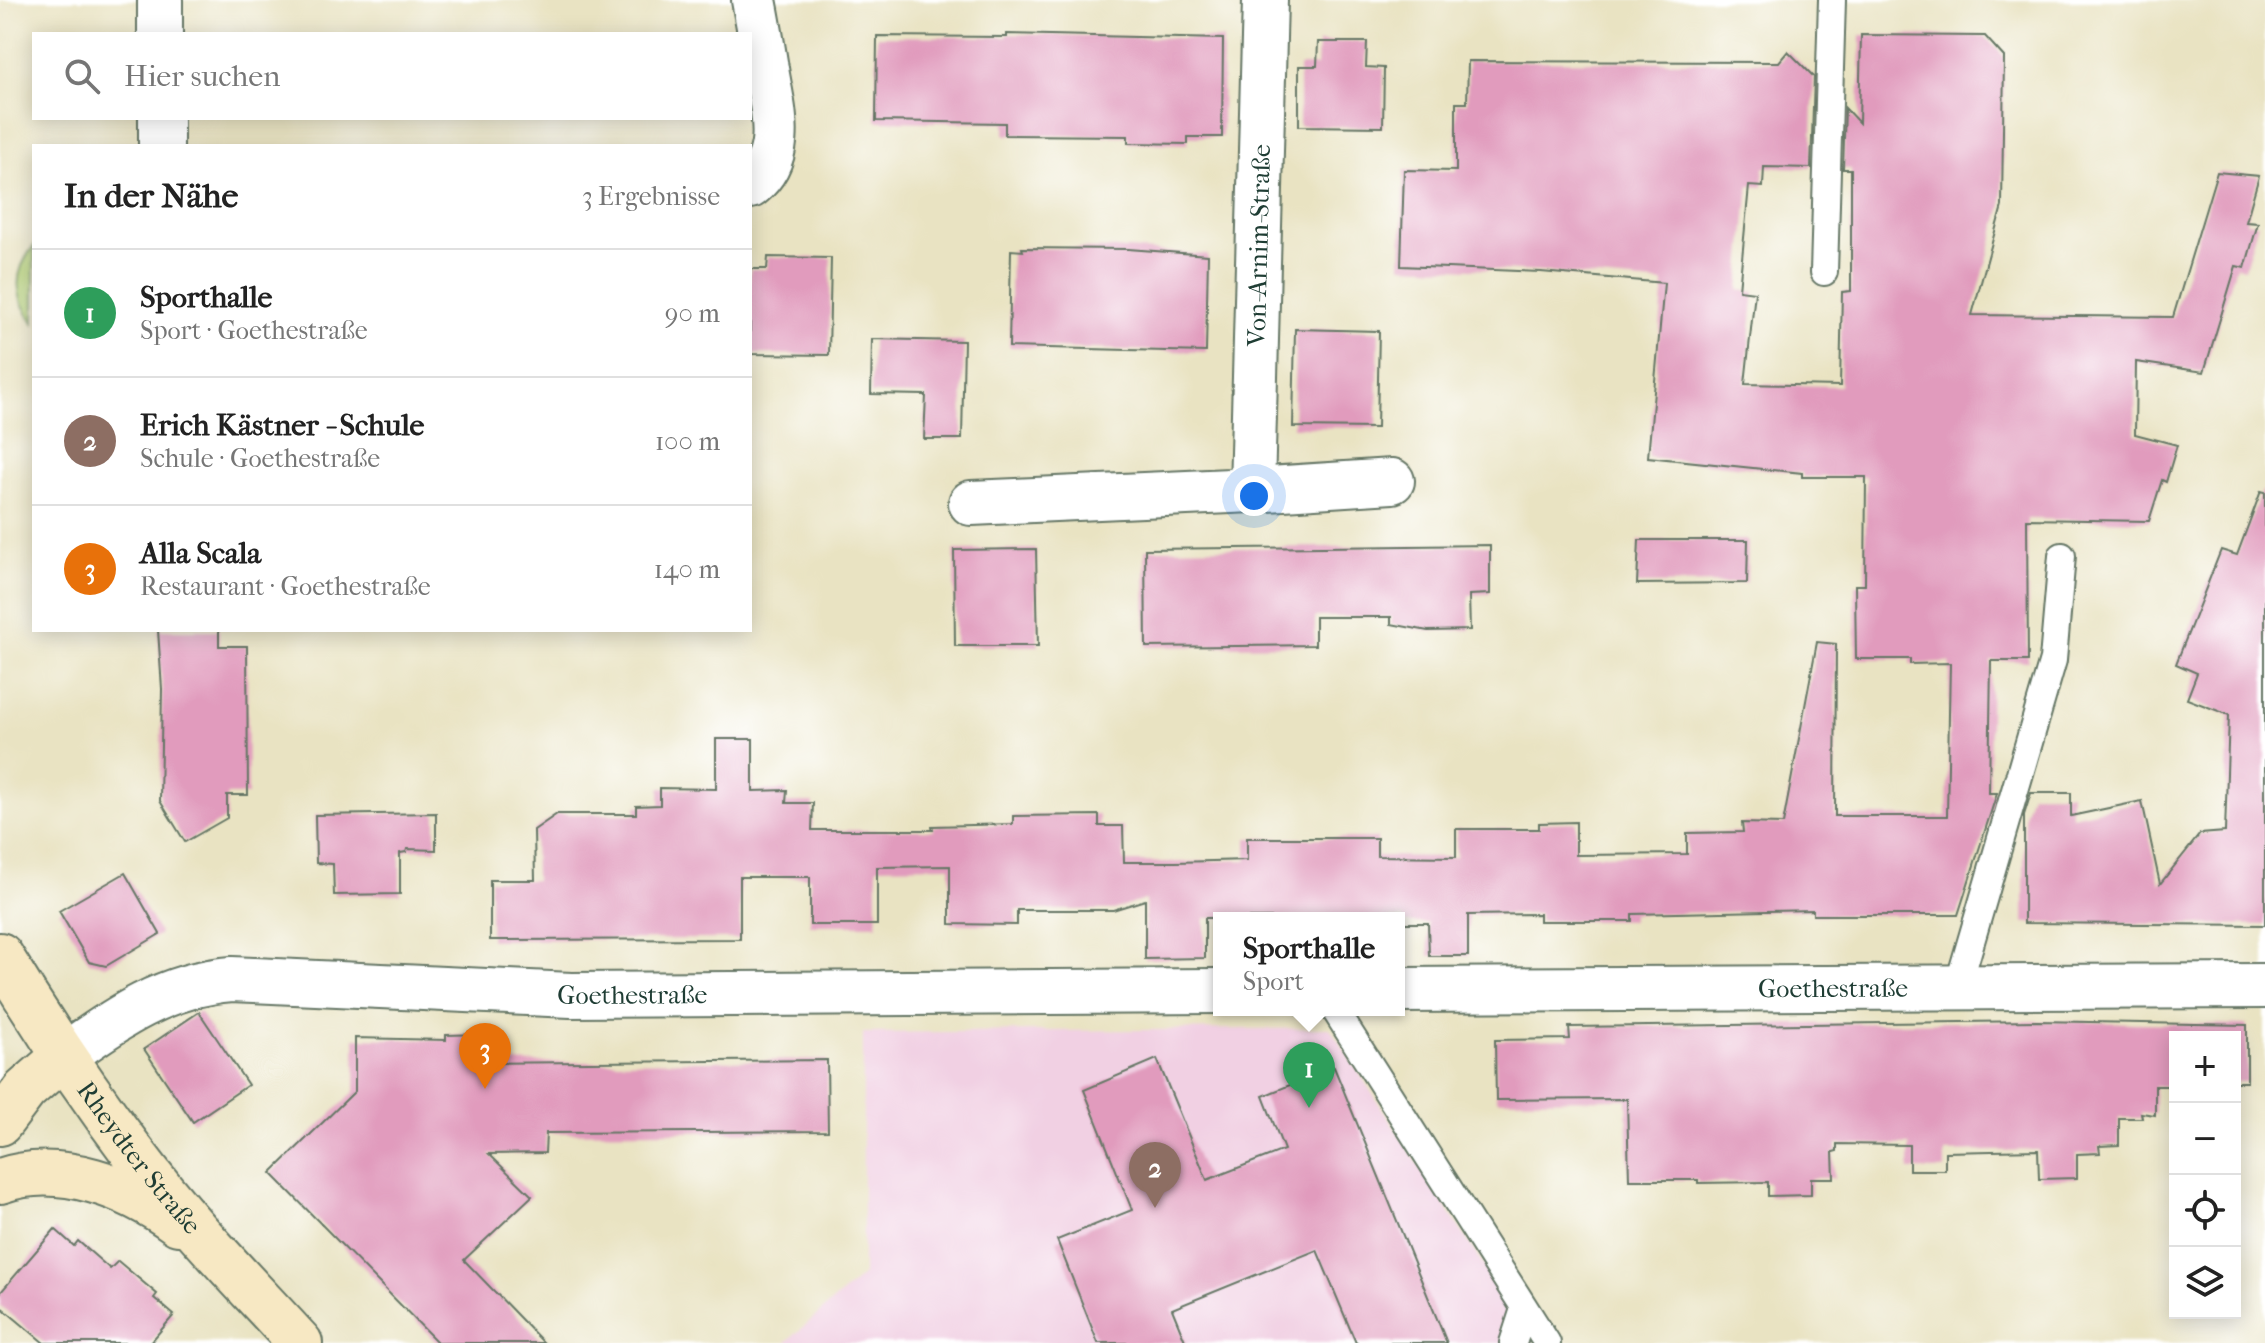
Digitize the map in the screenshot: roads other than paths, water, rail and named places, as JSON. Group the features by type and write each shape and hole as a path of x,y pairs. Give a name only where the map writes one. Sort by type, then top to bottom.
{"main road":[{"name":"Rheydter Straße","path":"5,973 135,1155 216,1252 300,1343"},
{"path":"0,1123 25,1090 64,1056"},
{"path":"0,1181 23,1174 50,1173 109,1186 172,1219 216,1252"}],"street":[{"path":"160,0 160,32"},
{"path":"752,184 769,162 776,131 754,0"},
{"name":"Von-Arnim-Straße","path":"1252,490 1265,0"},
{"path":"161,120 161,144"},
{"path":"971,503 1392,481"},
{"name":"Goethestraße","path":"64,1056 123,1015 159,996 195,984 232,979 571,995 1213,991"},
{"name":"Goethestraße","path":"1405,990 2265,986"}],"lane":[{"path":"1824,272 1832,0"},
{"path":"1958,986 2053,660 2062,556"},
{"path":"1339,1016 1547,1343"},
{"path":"1513,1343 1524,1309"}],"place":[{"name":"Alla Scala","path":"485,1089"},
{"name":"Sporthalle","path":"1309,1108"},
{"name":"Erich Kästner - Schule","path":"1155,1208"}]}
